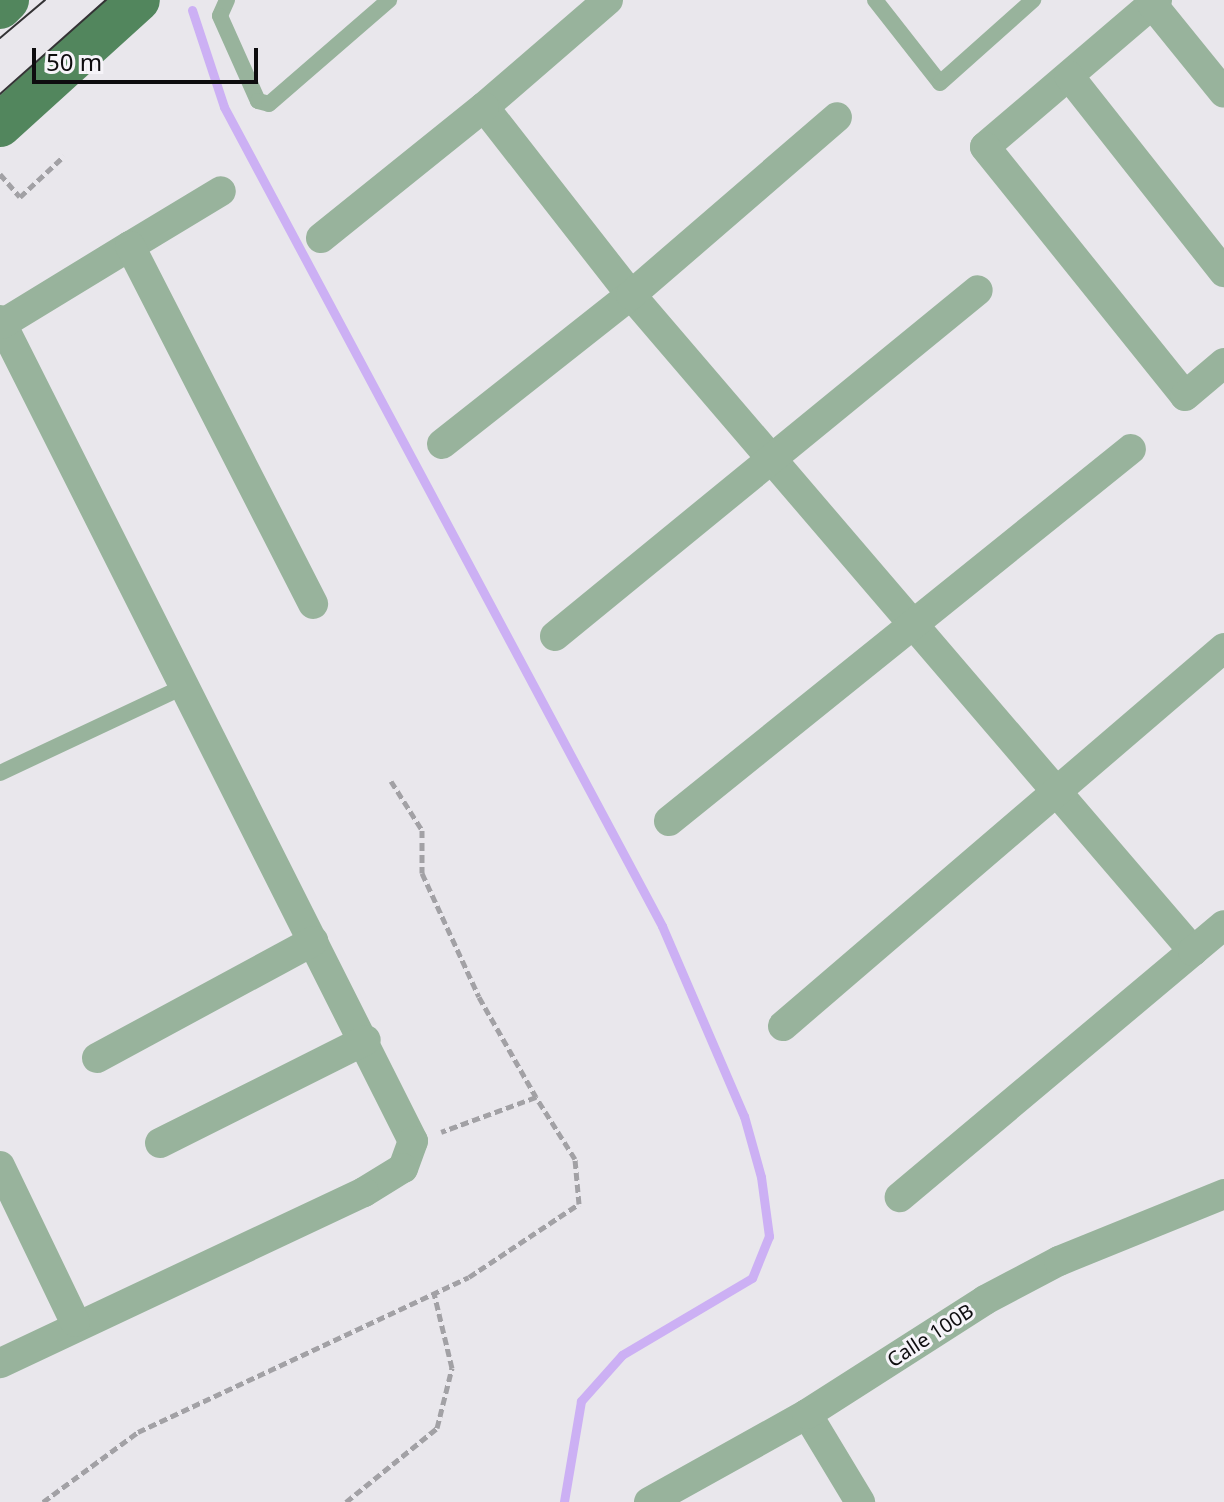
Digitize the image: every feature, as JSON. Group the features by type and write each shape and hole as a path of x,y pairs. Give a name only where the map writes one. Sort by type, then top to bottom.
{"main road":[{"path":"0,7 7,0"},
{"path":"0,125 138,0"}],"street":[{"path":"321,238 484,107 608,0"},
{"path":"1224,93 1155,2 985,147 1185,396 1224,363"},
{"path":"1069,76 1224,272"},
{"path":"484,107 631,295 917,623 1193,951"},
{"path":"442,444 631,295 837,117"},
{"path":"0,1363 75,1322 364,1192 403,1168 413,1141 366,1040 1,322 221,191"},
{"path":"130,246 313,604"},
{"path":"555,636 978,290"},
{"path":"669,821 1131,449"},
{"path":"783,1026 1224,648"},
{"path":"900,1197 1224,925"},
{"path":"97,1058 313,941"},
{"path":"160,1143 366,1040"},
{"path":"0,1166 75,1322"},
{"name":"Calle 100B","path":"649,1502 807,1414 1059,1261 1224,1194"},
{"path":"807,1414 860,1502"}],"lane":[{"path":"227,0 220,16 258,101 269,104 389,0"},
{"path":"875,0 940,83 1033,0"},
{"path":"0,773 185,686"}],"path":[{"path":"0,174 20,197 64,156"},
{"path":"43,1502 138,1432 434,1293 579,1204 575,1159 536,1097 473,983 422,873 422,830 391,781"},
{"path":"413,1141 536,1097"},
{"path":"346,1502 437,1428 452,1368 434,1293"}],"waterway":[{"path":"192,10 224,107 662,926 744,1116 761,1177 769,1236 752,1278 622,1355 581,1401 564,1502"}],"tram line":[{"path":"0,38 45,0"},
{"path":"0,94 106,0"}]}
